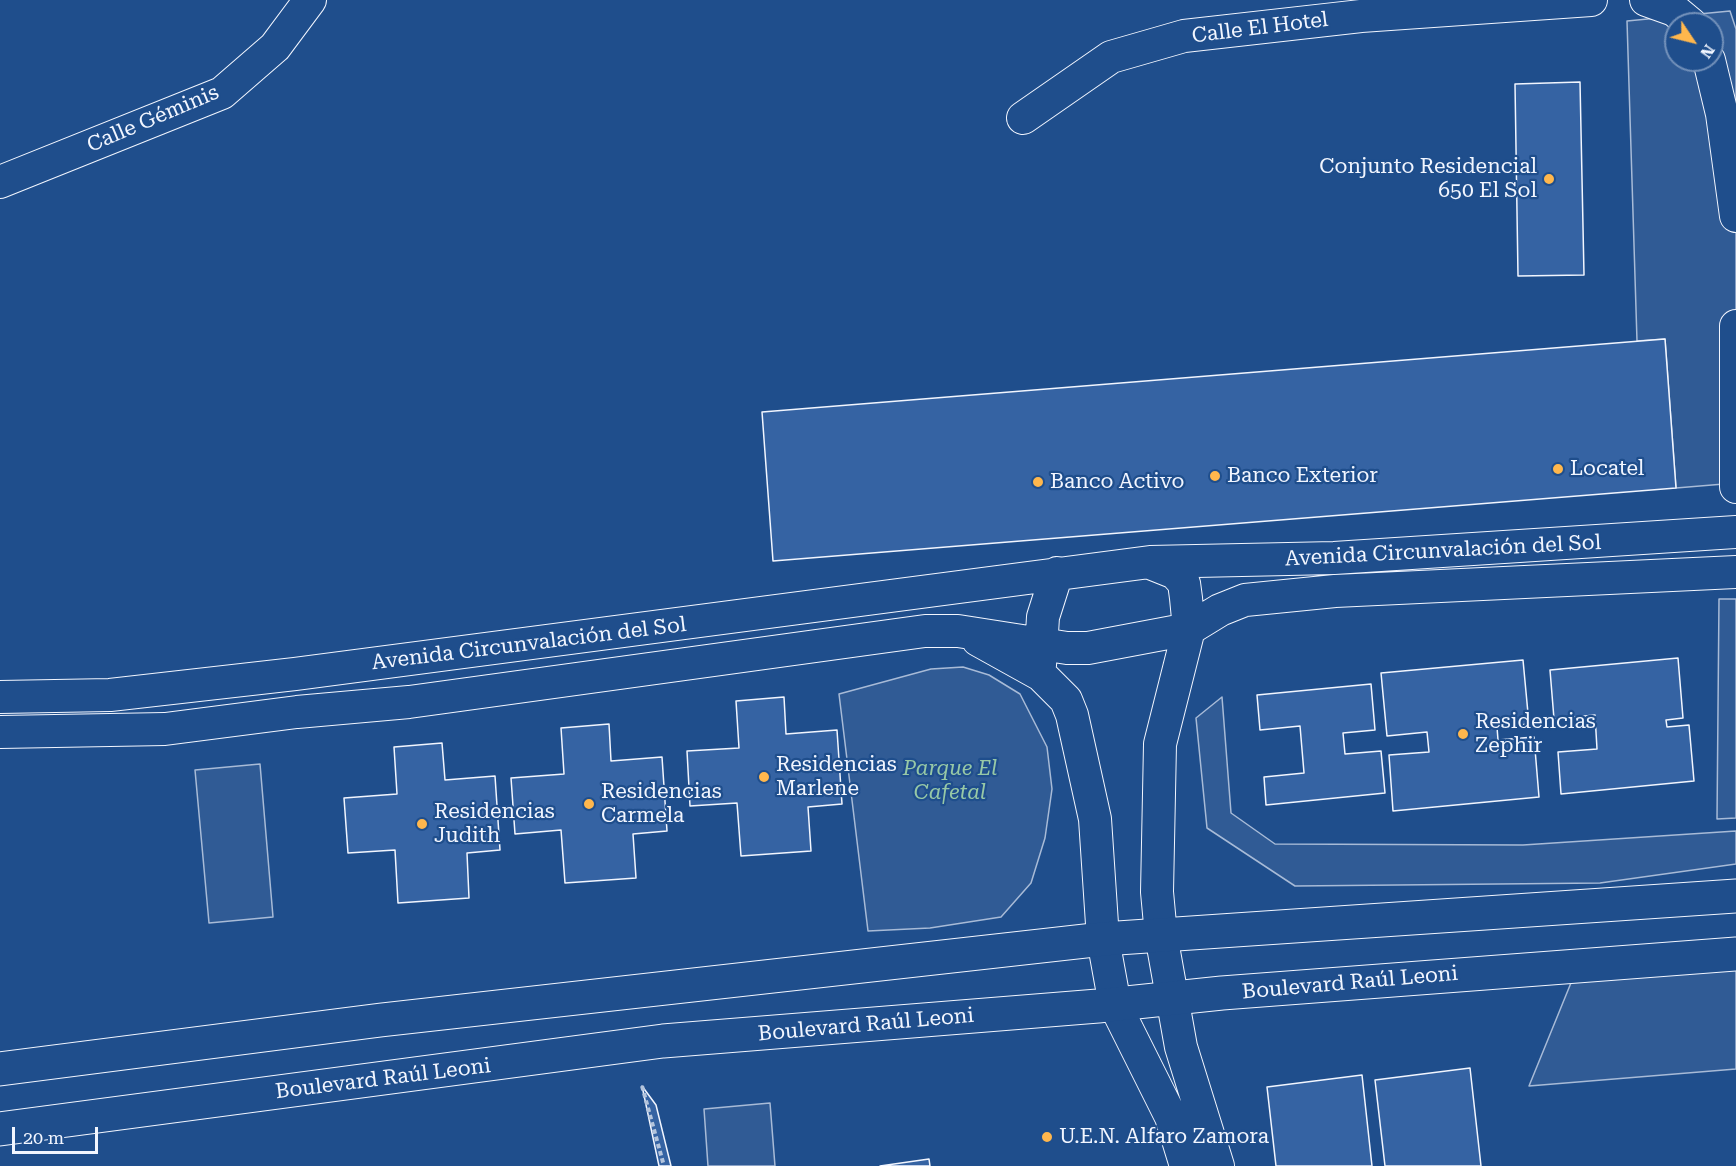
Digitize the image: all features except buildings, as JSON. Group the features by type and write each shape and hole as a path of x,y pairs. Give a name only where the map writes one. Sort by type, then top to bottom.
{"main road":[{"path":"0,1069 381,1020 1103,939 1736,896"},
{"name":"Boulevard Raúl Leoni","path":"0,1130 663,1041 1736,954"}],"street":[{"name":"Calle Géminis","path":"0,182 222,93 274,47 310,0"},
{"name":"Calle El Hotel","path":"1023,118 1111,57 1184,36 1361,16 1591,0"},
{"path":"1646,0 1676,12"},
{"path":"1712,72 1722,114 1736,216"},
{"path":"1736,326 1736,487"},
{"name":"Avenida Circunvalación del Sol","path":"0,697 110,695 295,674 1150,562 1345,557 1736,532"},
{"path":"1150,562 1175,573 1184,583 1189,629 1160,744 1157,829 1161,935 1181,1047 1218,1166"},
{"name":"Avenida Circunvalación del Sol","path":"0,732 165,729 297,712 409,702 759,656 926,631 958,631 1067,648 1088,648 1189,629 1220,610 1245,600 1335,591 1736,572"},
{"path":"1041,675 1043,617 1057,573"},
{"name":"Avenida Circunvalación del Sol","path":"958,631 1041,675 1066,700 1072,715 1095,819 1103,939 1115,1005 1171,1117 1186,1166"},
{"path":"295,674 297,712"}],"path":[{"path":"642,1086 664,1166"}],"shaded area":[{"path":"1730,11 1736,29 1736,483 1676,488 1665,339 1637,341 1627,21 1664,17 1664,72 1724,72 1724,12 1720,12"},
{"path":"1719,599 1736,599 1736,818 1717,819"},
{"name":"Parque El Cafetal","path":"963,667 989,675 1020,694 1047,747 1052,789 1045,838 1031,883 1001,917 930,928 868,931 839,694 931,669"},
{"path":"1222,697 1231,813 1275,844 1523,845 1736,831 1736,864 1600,883 1295,886 1207,828 1196,718"},
{"path":"260,764 273,917 209,923 195,770"},
{"path":"1736,965 1736,1069 1529,1086 1575,973"},
{"path":"770,1103 775,1166 708,1166 704,1109"}],"place":[{"name":"Conjunto Residencial 650 El Sol","path":"1549,179"},
{"name":"Locatel","path":"1558,469"},
{"name":"Banco Exterior","path":"1215,476"},
{"name":"Banco Activo","path":"1038,482"},
{"name":"Residencias Zephir","path":"1463,734"},
{"name":"Residencias Marlene","path":"764,777"},
{"name":"Residencias Carmela","path":"589,804"},
{"name":"Residencias Judith","path":"422,824"},
{"name":"U.E.N. Alfaro Zamora","path":"1047,1137"}]}
